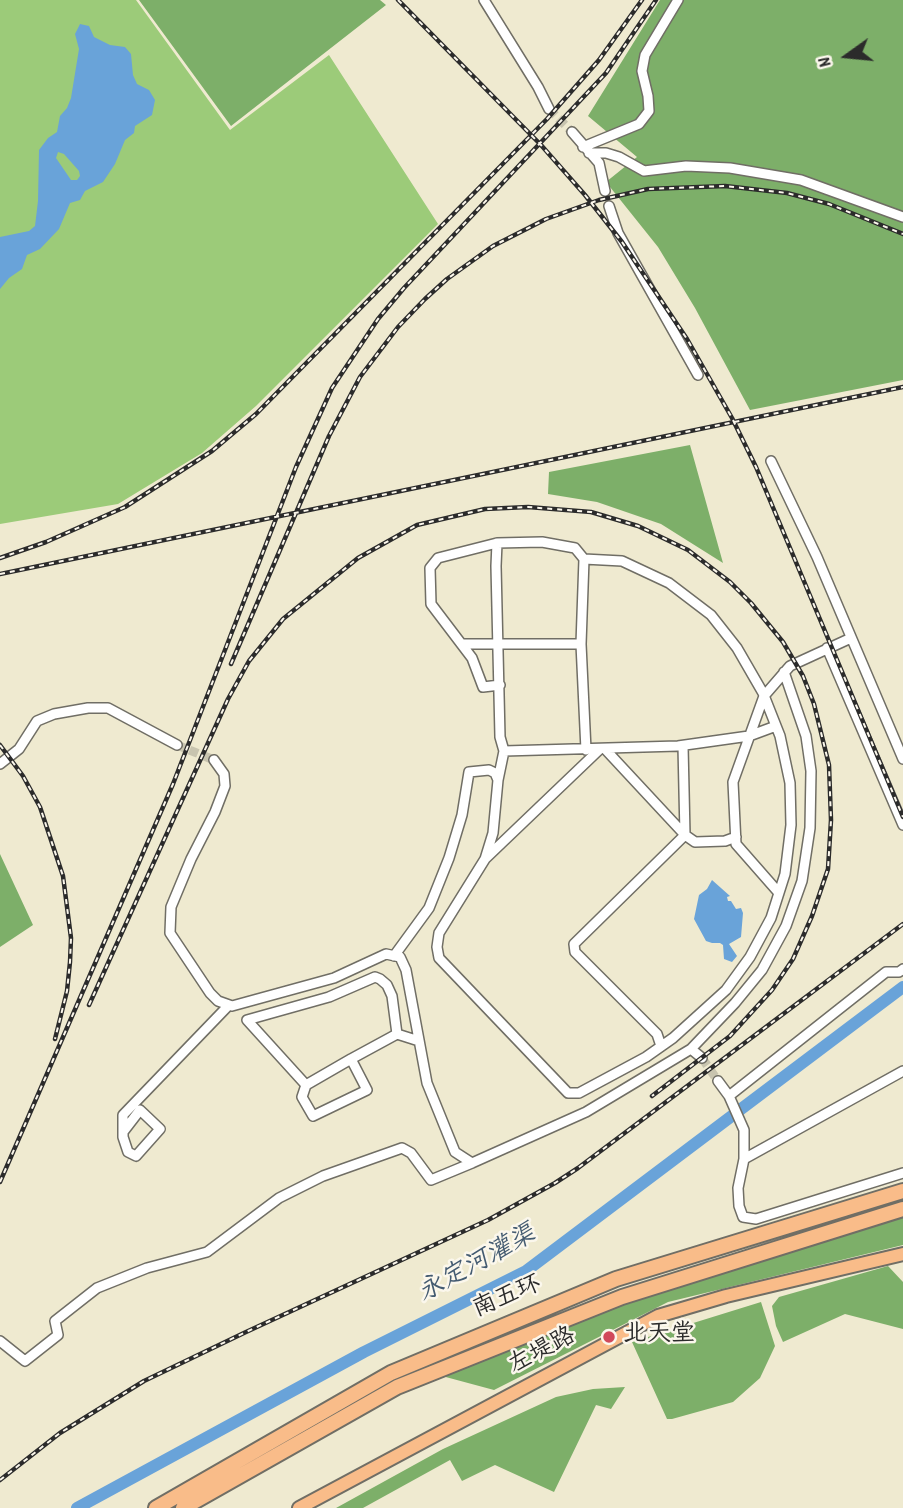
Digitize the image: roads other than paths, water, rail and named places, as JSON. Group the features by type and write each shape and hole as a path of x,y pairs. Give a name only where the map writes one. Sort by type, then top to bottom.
{"highway":[{"name":"南五环","path":"156,1508 391,1373 615,1279 903,1191"},
{"name":"南五环","path":"183,1508 397,1387 622,1297 903,1209"}],"main road":[{"name":"左堤路","path":"299,1508 591,1350 658,1317 726,1296 903,1254"}],"street":[{"path":"484,0 549,109"},
{"path":"586,150 639,124 649,111 642,71 645,55 678,0"},
{"path":"572,132 599,163 605,191"},
{"path":"586,150 619,157 644,171 686,166 730,168 801,180 903,217"},
{"path":"609,206 618,233 698,375"},
{"path":"771,461 817,557 903,759"},
{"path":"500,685 483,687 472,658 431,604 430,568 438,558 497,543 542,542 575,548 584,559 581,644 586,750"},
{"path":"497,543 500,737 504,751 493,833 485,859 439,933 437,947 439,958 568,1093 579,1093 646,1057 726,990 750,957 765,929 779,893 785,874 790,825 790,783 776,726 764,696 737,648 711,615 669,583 622,561 584,559"},
{"path":"779,893 736,844 733,782 764,696 790,666 851,638"},
{"path":"462,644 581,644"},
{"path":"827,649 903,825"},
{"path":"0,1341 25,1360 58,1335 55,1321 97,1287 146,1268 207,1252 279,1198 323,1176 402,1148 411,1153 431,1180 586,1112 691,1049 735,1003 768,960 786,926 802,881 810,828 811,771 806,736 784,672"},
{"path":"0,764 19,749 37,721 54,713 88,708 108,708 177,745"},
{"path":"504,751 683,746 749,736 776,726"},
{"path":"662,1046 657,1034 575,952 574,944 685,835 683,746"},
{"path":"603,749 685,835 695,842 725,841 736,837"},
{"path":"485,859 603,749"},
{"path":"214,760 224,774 225,786 171,907 170,933 210,993 218,1001 229,1005 334,978 386,954 400,957 406,970 427,1083 456,1152 471,1163"},
{"path":"394,956 429,908 449,859 462,815 469,772 489,770 495,773 498,780"},
{"path":"790,825 810,828"},
{"path":"729,1096 886,972 899,972 903,969"},
{"path":"306,1085 247,1020 329,997 374,977 387,985 392,996 397,1034"},
{"path":"123,1132 140,1110 160,1129 136,1156 128,1152 123,1132 123,1115 229,1005"},
{"path":"351,1059 366,1090 313,1116 302,1097 306,1085 351,1059 397,1034 419,1041"},
{"path":"691,1049 702,1058"},
{"path":"646,1057 653,1070"},
{"path":"744,1159 903,1071"},
{"path":"718,1082 729,1096 742,1123 744,1159 738,1188 738,1206 743,1217 756,1219 903,1173"}],"water":[{"path":"80,24 89,26 94,37 110,45 125,47 131,54 133,75 137,84 149,90 155,100 152,115 135,126 134,133 125,140 115,164 103,182 85,191 80,200 70,203 59,229 40,249 27,255 22,269 0,289 0,237 29,231 35,226 39,150 48,138 57,132 60,116 71,98 79,49 75,34","holes":["58,152 64,154 79,171 77,180 71,180 56,158"]},
{"path":"712,880 730,896 727,897 728,901 731,901 736,909 741,908 743,913 741,937 729,944 737,956 732,962 724,959 723,945 706,941 694,919 699,895 707,889"}],"waterway":[{"name":"永定河灌渠","path":"77,1508 364,1352 526,1271 903,987"}],"tunnel":[{"path":"549,109 572,132"},
{"path":"177,745 214,760"},
{"path":"702,1058 718,1081"}],"railway":[{"path":"398,0 541,145 585,195 622,242 687,339 732,418 756,467 903,817"},
{"path":"0,558 46,542 125,507 212,451 256,414 547,119 599,60 642,0"},
{"path":"0,1182 173,784 296,467 332,388 378,319 606,73 656,0"},
{"path":"231,664 329,436 360,377 398,327 425,299 447,279 493,246 546,219 599,200 648,189 725,186 787,193 829,204 903,234"},
{"path":"0,574 903,387"},
{"path":"89,1005 228,699 249,661 283,619 358,558 417,525 485,509 528,507 591,512 638,526 688,550 730,582 751,603 783,642 803,676 814,704 829,765 831,820 828,869 812,916 793,959 772,990 730,1036 652,1096"},
{"path":"0,745 23,776 40,807 63,876 71,938 70,962 67,991 55,1039"},
{"path":"0,1480 60,1433 144,1381 488,1220 555,1183 903,924"}],"place":[{"name":"北天堂","path":"609,1337"}]}
